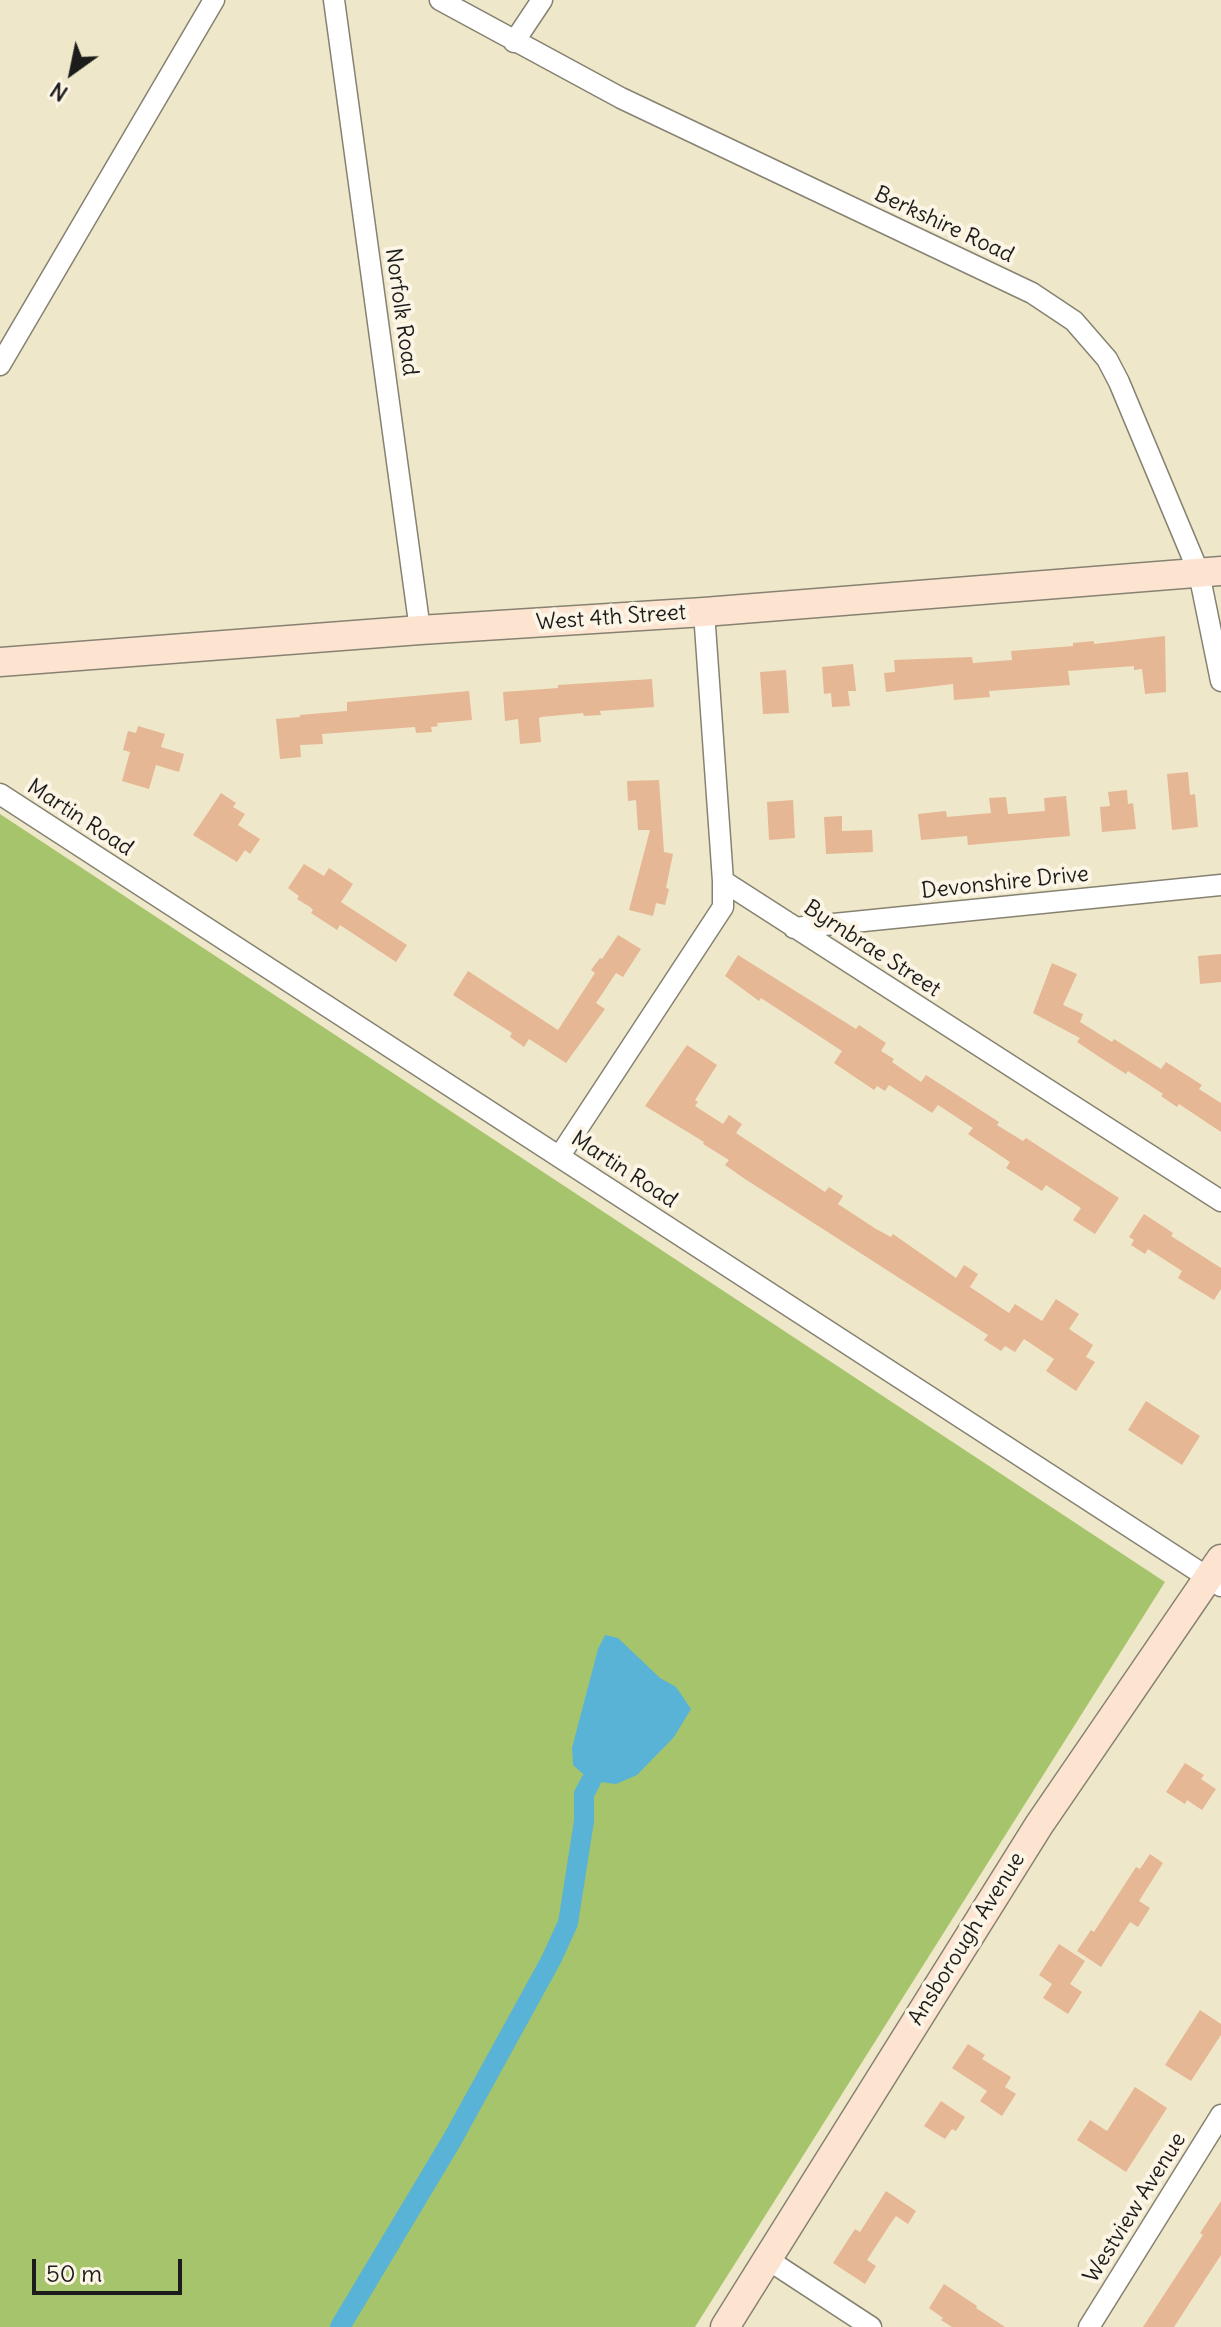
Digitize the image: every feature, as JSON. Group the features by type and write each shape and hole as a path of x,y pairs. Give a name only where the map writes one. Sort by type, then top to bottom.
{"main road":[{"name":"West 4th Street","path":"0,662 1210,572"},
{"name":"Ansborough Avenue","path":"725,2327 1039,1825 1217,1574"}],"street":[{"path":"0,365 214,0"},
{"name":"Norfolk Road","path":"334,0 420,630"},
{"name":"Berkshire Road","path":"440,0 514,42 734,153 1032,293 1074,321 1092,339 1119,382 1210,572 1221,681"},
{"path":"514,42 542,0"},
{"path":"559,1157 723,907 704,612"},
{"name":"Martin Road","path":"0,794 559,1157 1217,1574"},
{"name":"Byrnbrae Street","path":"723,881 1221,1201"},
{"name":"Devonshire Drive","path":"794,928 1221,885"},
{"name":"Westview Avenue","path":"1089,2327 1221,2115"},
{"path":"767,2259 871,2327"}],"green space":[{"path":"0,814 1165,1582 695,2327 0,2327"}],"water":[{"path":"605,1635 618,1638 660,1678 676,1687 691,1709 674,1737 637,1775 616,1784 591,1781 573,1765 572,1748 598,1649"}],"building":[{"path":"1165,636 1166,692 1145,694 1142,669 1134,670 1134,666 1068,671 1070,685 989,691 990,697 954,700 953,684 886,692 884,673 895,672 894,660 972,657 973,663 1012,660 1011,651"},
{"path":"853,664 856,691 848,691 850,706 832,707 831,693 824,694 822,667"},
{"path":"786,670 789,713 763,714 760,672"},
{"path":"652,679 654,707 600,711 601,715 584,716 583,713 541,717 541,742 520,744 518,719 505,721 503,692"},
{"path":"469,691 472,720 437,723 438,726 431,727 432,732 416,733 415,727 322,734 323,744 300,745 301,757 280,759 276,719 347,711 347,702"},
{"path":"138,726 165,734 161,747 184,754 179,772 156,765 149,789 122,781 130,752 123,750 128,731 136,733"},
{"path":"1188,772 1190,795 1195,794 1198,827 1172,830 1167,774"},
{"path":"659,780 664,852 673,854 665,905 656,903 653,916 629,910 650,830 638,830 636,800 628,801 627,781"},
{"path":"1127,790 1128,804 1133,803 1136,829 1102,832 1100,807 1110,806 1108,792"},
{"path":"221,793 236,803 233,807 245,814 238,825 260,839 250,854 245,850 237,862 193,835"},
{"path":"1066,796 1070,836 968,845 967,836 921,840 918,814 946,811 947,817 991,813 989,798 1006,797 1008,814 1045,811 1044,798"},
{"path":"793,800 795,838 769,840 767,802"},
{"path":"842,816 842,831 872,830 873,852 826,854 824,817"},
{"path":"304,864 324,876 329,868 353,884 341,902 407,945 396,962 340,925 337,930 311,913 313,910 310,907 297,899 299,896 288,888"},
{"path":"618,935 641,949 623,977 616,973 596,1003 605,1009 566,1063 529,1039 524,1047 510,1037 512,1033 453,995 468,971 558,1030 595,973 591,970"},
{"path":"1221,954 1221,982 1200,984 1198,956"},
{"path":"738,955 856,1029 859,1025 886,1043 881,1051 921,1082 926,1075 999,1122 997,1125 1023,1141 1026,1138 1119,1198 1095,1234 1073,1220 1081,1208 1046,1185 1042,1191 1006,1168 1010,1162 968,1134 973,1128 938,1105 932,1113 889,1085 885,1091 877,1086 874,1090 834,1063 842,1051 761,998 759,1001 725,976"},
{"path":"1052,963 1077,974 1063,1005 1083,1014 1080,1022 1161,1069 1166,1062 1202,1085 1199,1089 1221,1103 1221,1132 1179,1104 1177,1107 1128,1071 1126,1074 1077,1042 1080,1038 1033,1013"},
{"path":"687,1045 717,1065 695,1100 698,1102 695,1106 723,1124 729,1115 742,1124 736,1133 825,1192 829,1187 843,1196 838,1204 876,1229 891,1237 893,1234 956,1278 964,1265 978,1274 970,1287 1009,1313 1015,1304 1042,1321 1056,1299 1079,1314 1069,1329 1093,1345 1086,1357 1095,1362 1076,1391 1046,1371 1054,1359 1024,1339 1015,1352 1005,1346 1001,1351 984,1340 988,1335 745,1179 725,1165 729,1160 645,1106"},
{"path":"1144,1214 1173,1233 1171,1236 1221,1268 1221,1289 1214,1300 1178,1278 1182,1271 1148,1249 1145,1254 1131,1245 1134,1240 1129,1237"},
{"path":"1146,1401 1200,1436 1182,1465 1128,1430"},
{"path":"1185,1763 1204,1775 1201,1779 1216,1789 1202,1810 1166,1792"},
{"path":"1150,1854 1163,1863 1139,1901 1150,1908 1138,1927 1130,1922 1101,1967 1077,1951 1091,1930 1094,1932 1136,1867 1140,1869"},
{"path":"1059,1944 1085,1961 1070,1984 1082,1992 1068,2014 1043,1998 1052,1984 1039,1975"},
{"path":"1200,2010 1221,2024 1221,2035 1191,2081 1165,2065"},
{"path":"968,2044 985,2055 982,2059 1011,2077 1005,2087 1016,2094 1002,2116 980,2101 987,2091 952,2068"},
{"path":"1135,2087 1167,2108 1126,2172 1077,2140 1090,2120 1107,2131"},
{"path":"941,2101 965,2117 956,2131 952,2129 945,2139 924,2126"},
{"path":"886,2191 916,2211 908,2224 896,2216 891,2223 867,2260 876,2266 865,2284 833,2263 855,2229 860,2232"},
{"path":"1221,2201 1221,2255 1174,2327 1143,2327 1203,2235 1200,2233"},
{"path":"944,2284 1005,2327 952,2327 941,2320 943,2318 929,2308"}],"waterway":[{"path":"340,2327 452,2140 551,1960 568,1923 584,1821 584,1794 591,1781"}]}
